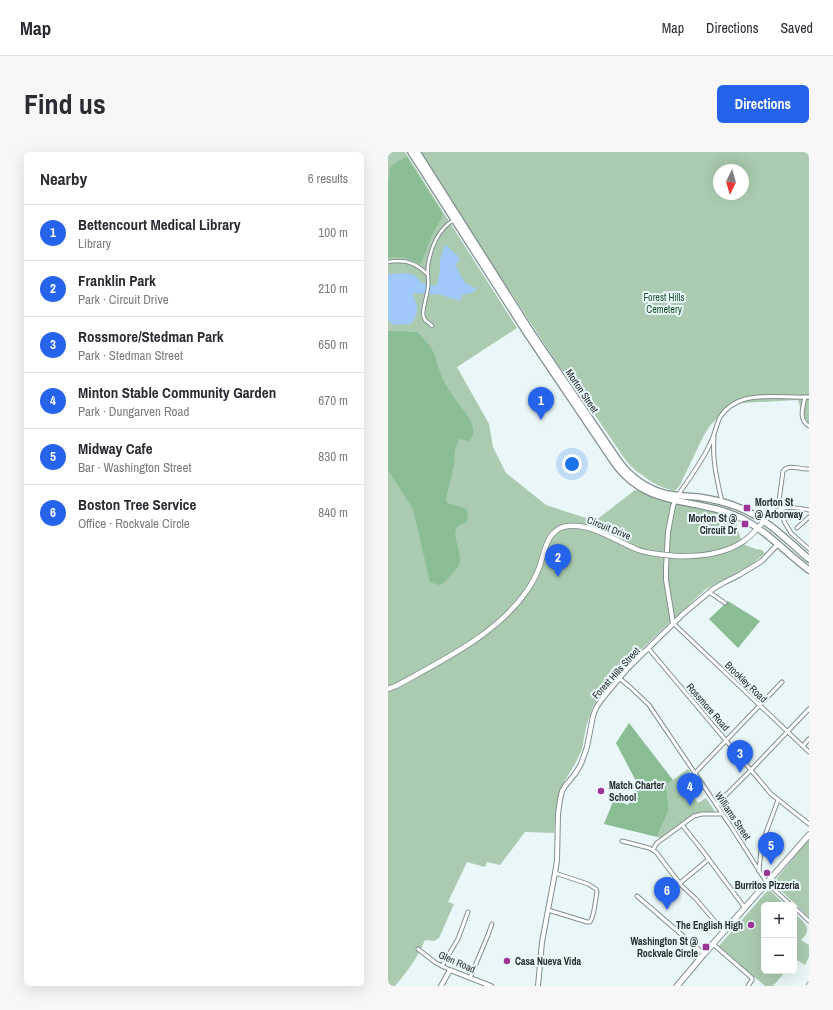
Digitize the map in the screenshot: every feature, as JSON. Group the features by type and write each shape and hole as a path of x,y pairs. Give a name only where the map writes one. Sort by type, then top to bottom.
{"highway":[{"name":"Morton Street","path":"411,152 528,335 618,469 644,490 656,495 677,498 704,498 742,509 764,522 809,559"},
{"name":"Morton Street","path":"417,152 531,332 622,466 631,475 647,486 677,498 725,511 742,518 758,528 809,570"}],"main road":[{"name":"Circuit Drive","path":"388,689 452,655 479,637 503,618 528,589 537,571 548,540 554,532 560,528 574,525 587,528 598,531 638,550 675,556 704,554 728,549 744,540 764,522"},
{"path":"677,986 809,835"}],"street":[{"path":"432,326 423,317 428,282 428,266 432,249 437,238 444,227 454,220"},
{"path":"388,262 398,261 414,264 422,268 428,275"},
{"path":"722,502 716,477 714,449 716,431 720,417 737,402 746,399 764,397 809,397"},
{"path":"805,397 802,418 804,423 809,426"},
{"path":"673,623 666,580 666,568 668,532 673,508 677,498 703,458 716,431"},
{"path":"809,469 790,466 784,469 779,498 780,509 788,528 794,536 809,549"},
{"path":"764,522 774,512 780,509 790,507 809,510"},
{"path":"797,528 809,517"},
{"name":"Forest Hills Street","path":"538,986 542,942 557,860 558,814 562,791 581,764 587,747 596,708 628,668 673,623 709,592 762,561 778,544"},
{"path":"709,592 725,603"},
{"name":"Brookley Road","path":"673,623 809,752"},
{"name":"Rossmore Road","path":"648,648 771,794 809,824"},
{"name":"Williams Street","path":"619,678 649,705 721,814 730,825 767,883 788,902"},
{"path":"694,773 782,682"},
{"path":"716,805 809,709"},
{"path":"803,746 809,739"},
{"path":"759,871 764,838 778,800"},
{"path":"653,850 654,846 697,814 721,814"},
{"path":"682,825 745,908"},
{"path":"622,841 653,850 724,932"},
{"path":"680,882 709,859"},
{"path":"548,910 590,922 597,892 596,889 588,884 555,873"},
{"path":"637,896 704,954"},
{"path":"797,911 809,921"},
{"path":"442,966 458,939 468,912"},
{"path":"470,978 492,924"},
{"path":"713,944 752,978 748,986"},
{"name":"Glen Road","path":"418,949 442,966 491,986"},
{"path":"441,986 450,970"}],"green space":[{"path":"388,152 405,152 517,328 457,367 489,424 493,447 506,473 546,505 595,521 635,490 669,501 711,509 731,515 735,519 741,540 745,545 764,552 762,556 749,566 706,589 620,670 593,706 586,727 582,749 560,791 556,806 554,833 525,832 500,865 487,862 485,867 467,862 448,902 454,904 439,938 434,941 425,940 412,964 395,986 388,986"},
{"name":"Forest Hills Cemetery","path":"421,152 809,152 809,423 803,418 798,400 741,403 727,407 709,427 680,485 673,491 657,485 649,480 627,462 573,383 559,366"},
{"path":"407,157 442,213 442,217 432,235 421,264 401,257 388,258 388,181 390,168 400,160"},
{"path":"388,331 417,332 424,339 433,351 445,384 473,426 473,435 469,441 459,439 455,450 454,465 446,499 447,503 467,510 468,520 466,523 460,525 455,532 460,559 459,565 440,585 430,582 413,509 388,470"},
{"path":"728,601 760,621 738,648 709,619"},
{"path":"629,723 673,780 666,785 669,810 657,837 604,824 614,799 628,805 638,785 616,743"},
{"path":"688,769 697,784 689,790 698,803 706,798 716,813 697,813 660,838 657,837 669,810 666,785"},
{"path":"809,839 809,917 797,906 797,902 793,902 773,883"},
{"name":"The English High","path":"767,891 771,891 782,902 761,902 761,974 783,974 773,986 765,986 719,946"},
{"path":"797,916 807,926 807,932 801,940 809,945 809,957 805,965 797,960"}],"water":[{"path":"445,245 459,258 459,262 455,264 466,284 471,285 472,288 477,288 472,293 462,295 460,301 442,295 413,293 417,313 413,322 410,324 393,325 388,320 388,274 411,274 423,283 437,285 440,270 440,259"}],"place":[{"name":"Bettencourt Medical Library","path":"541,420"},
{"name":"Morton St @ Arborway","path":"747,508"},
{"name":"Morton St @ Circuit Dr","path":"745,524"},
{"name":"Franklin Park","path":"558,577"},
{"name":"Rossmore/Stedman Park","path":"740,773"},
{"name":"Match Charter School","path":"601,791"},
{"name":"Minton Stable Community Garden","path":"690,806"},
{"name":"Midway Cafe","path":"771,865"},
{"name":"Burritos Pizzeria","path":"767,873"},
{"name":"Boston Tree Service","path":"667,910"},
{"name":"The English High","path":"751,925"},
{"name":"Washington St @ Rockvale Circle","path":"706,947"},
{"name":"Casa Nueva Vida","path":"507,961"}]}
